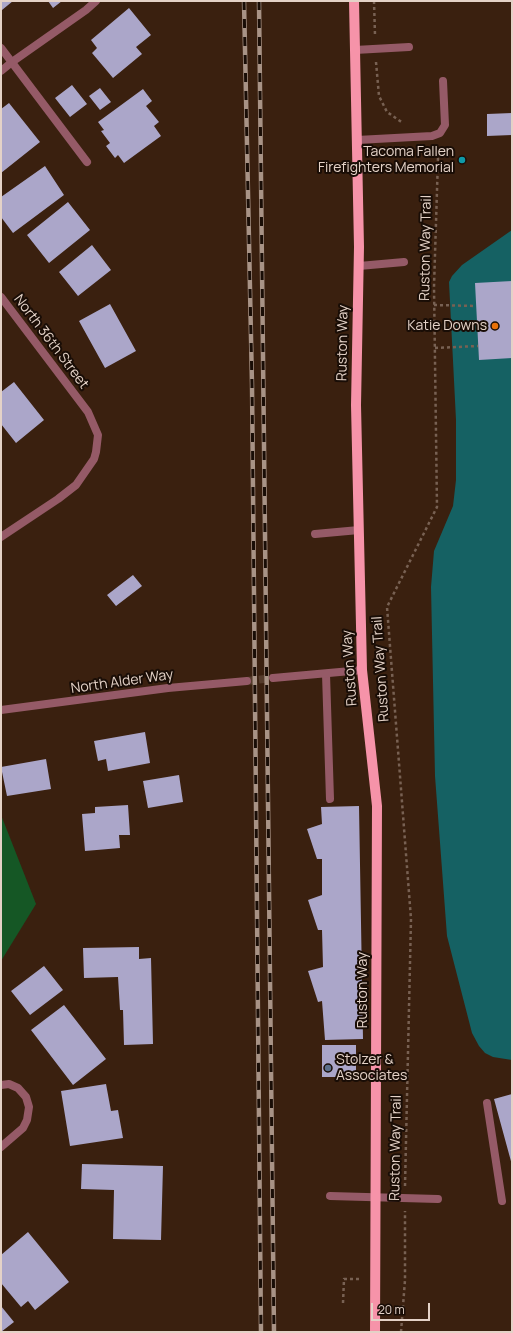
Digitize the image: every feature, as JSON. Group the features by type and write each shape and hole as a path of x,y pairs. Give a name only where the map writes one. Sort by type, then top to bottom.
{"main road":[{"name":"Ruston Way","path":"354,1 359,266 356,405 362,670 377,806 375,1198 376,1332"}],"street":[{"path":"1,71 86,10 96,1"},
{"path":"355,50 410,47"},
{"path":"1,48 87,162"},
{"path":"357,140 432,136 440,133 445,125 443,81"},
{"path":"359,266 404,262"},
{"name":"North 36th Street","path":"1,297 80,402 92,420 98,435 96,452 90,468 70,490 1,537"},
{"path":"315,534 359,530"},
{"path":"273,678 362,670"},
{"path":"326,674 330,799"},
{"name":"North Alder Way","path":"1,710 168,688 247,681"},
{"path":"1,1085 9,1084 18,1088 26,1097 29,1107 27,1120 22,1128 1,1147"},
{"path":"487,1103 502,1200"},
{"path":"330,1196 438,1199"}],"path":[{"path":"374,1 378,96 387,112 401,122 407,123"},
{"name":"Ruston Way Trail","path":"401,1332 405,1280 405,1198 411,919 387,607 437,507 434,305 438,158 432,136"},
{"path":"434,305 476,306"},
{"path":"434,348 478,346"},
{"path":"343,1303 344,1279 362,1279"}],"green space":[{"path":"1,815 36,904 1,961"}],"water":[{"path":"512,230 512,1060 493,1057 485,1053 479,1046 472,1033 447,936 435,776 431,587 434,551 453,506 456,480 456,420 449,282 452,276 462,265"}],"building":[{"path":"1,1 13,1 2,10"},
{"path":"48,1 62,1 53,8"},
{"path":"129,8 151,35 136,47 142,54 113,78 92,53 97,48 91,40"},
{"path":"72,85 87,104 70,117 55,98"},
{"path":"100,88 111,102 100,110 89,96"},
{"path":"143,89 152,101 146,106 159,122 154,126 161,136 124,163 118,155 115,158 106,146 110,143 101,131 104,130 98,122"},
{"path":"9,103 40,142 1,173 1,109"},
{"path":"512,113 512,135 487,136 487,114"},
{"path":"45,166 64,195 13,233 1,217 1,197"},
{"path":"68,202 90,230 49,263 27,235"},
{"path":"92,245 111,270 78,296 59,272"},
{"name":"Katie Downs","path":"512,281 512,358 479,360 475,283"},
{"path":"110,304 136,351 105,368 79,321"},
{"path":"14,382 44,420 16,443 1,424 1,392"},
{"path":"133,575 142,586 116,606 107,595"},
{"path":"145,732 150,763 108,771 106,759 98,761 94,741"},
{"path":"46,759 51,789 7,796 1,767"},
{"path":"179,775 183,802 148,808 143,781"},
{"path":"128,805 130,835 119,835 120,848 85,851 82,814 95,813 95,807"},
{"path":"359,806 363,1039 325,1040 322,1001 318,1002 308,971 323,967 322,930 318,930 308,900 322,895 322,859 317,859 307,829 322,824 321,807"},
{"path":"139,947 139,959 151,958 153,1044 124,1045 123,1010 120,1010 118,977 84,978 83,948"},
{"path":"44,966 63,990 30,1015 11,991"},
{"path":"64,1005 106,1059 73,1085 31,1030"},
{"path":"322,1045 356,1045 356,1077 322,1077"},
{"path":"106,1084 111,1111 118,1110 123,1138 70,1146 61,1091"},
{"path":"512,1094 512,1165 494,1099"},
{"path":"82,1164 163,1166 161,1240 113,1239 114,1190 81,1189"},
{"path":"28,1232 69,1282 35,1310 28,1301 21,1307 1,1283 1,1255"},
{"path":"1,1306 14,1322 1,1332"}],"tunnel":[{"path":"247,681 273,678"}],"railway":[{"path":"244,1 252,385 261,1332"},
{"path":"259,1 274,1332"}],"place":[{"name":"Tacoma Fallen Firefighters Memorial","path":"462,160"},
{"name":"Katie Downs","path":"495,326"},
{"name":"Stolzer & Associates","path":"328,1068"}]}
